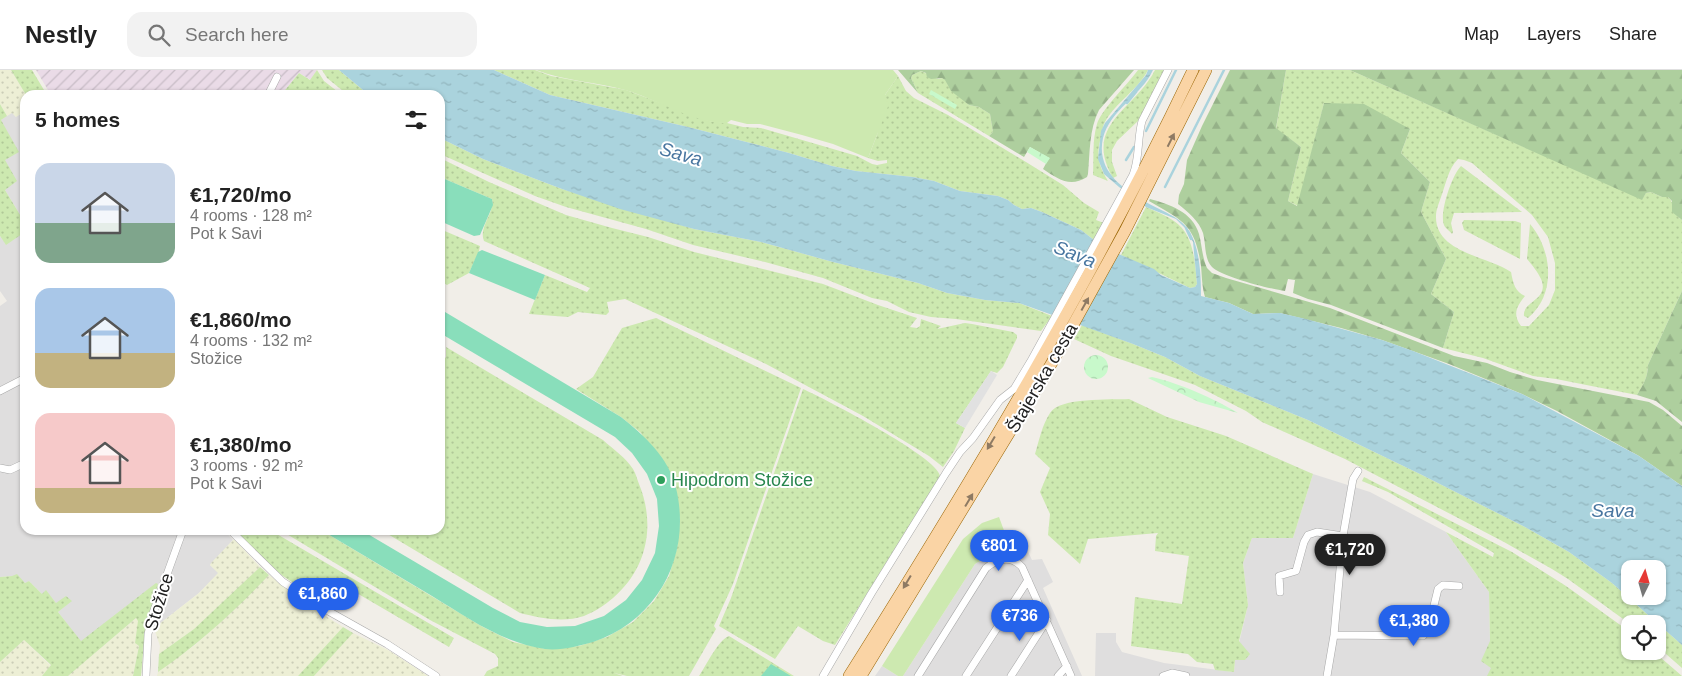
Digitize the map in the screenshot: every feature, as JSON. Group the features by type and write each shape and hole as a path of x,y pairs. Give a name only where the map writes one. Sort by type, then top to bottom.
{"main road":[{"name":"Štajerska cesta","path":"849,676 1026,387 1087,301 1140,179 1194,70"},
{"name":"Štajerska cesta","path":"1140,179 1206,70"},
{"name":"Štajerska cesta","path":"861,676 1026,387"}],"street":[{"path":"823,676 871,594 960,452 973,438 1000,400 1014,389 1026,387 1089,258 1140,179 1138,159 1142,121 1168,70"},
{"path":"270,90 277,77"},
{"path":"0,391 20,381"},
{"path":"0,468 10,470 20,465"},
{"path":"1328,676 1334,635 1343,536 1353,479 1358,471"},
{"path":"1280,592 1279,576 1296,571 1308,534 1317,532 1343,536"},
{"name":"Stožice","path":"146,676 148,634 153,613 181,535"},
{"path":"235,535 283,582 330,612 387,644 436,676"},
{"path":"918,676 986,568 995,562 1005,559 1012,559 1022,567 1071,676"},
{"path":"966,676 1028,580"},
{"path":"1334,635 1422,636 1428,630 1438,589 1443,585 1459,586"},
{"path":"1011,676 1047,620"},
{"path":"1058,676 1067,666"},
{"path":"1164,676 1172,674 1186,676"}],"shaded area":[{"path":"36,70 317,70 311,80 299,73 285,90 48,90"},
{"path":"12,112 16,117 20,114 20,215 5,190 5,160 1,120"},
{"path":"20,235 20,535 228,535 233,540 210,565 219,573 199,593 154,628 145,628 158,584 81,642 58,612 71,601 56,603 46,591 42,594 29,581 26,583 12,576 0,577 0,306 7,301 0,291 0,236 6,244"},
{"path":"991,371 997,375 965,428 956,423"},
{"path":"1313,474 1370,492 1446,532 1489,592 1490,641 1495,676 1095,676 1096,633 1116,633 1116,642 1122,652 1164,663 1234,672 1248,605 1243,563 1252,538 1293,538"},
{"path":"1021,537 1032,560 1042,559 1053,582 1043,588 1082,676 903,676 975,564"},
{"path":"882,666 898,676 875,676"}],"green space":[{"path":"0,70 11,70 23,90 20,90 20,114 16,117 12,113 7,116 0,104"},
{"path":"11,70 32,70 44,90 23,90"},
{"path":"317,70 324,81 336,90 285,90 299,73 310,80"},
{"path":"322,70 339,70 363,90 342,90 327,78"},
{"path":"494,70 535,70 551,76 626,90 709,121 761,128 857,156 877,165 887,163 887,160 878,161 868,158 877,135 885,95 898,76 906,91 914,98 948,115 1063,185 1084,203 1099,212 1096,220 1104,223 1094,240 1081,230 1042,212 1031,208 1022,209 998,196 960,191 934,181 913,177 856,171 832,166 688,127 550,95"},
{"path":"536,70 893,70 898,76 885,95 885,99 889,104 868,158 833,144 760,124 747,124 731,120 727,123 702,120 625,90 558,77"},
{"path":"898,70 1134,70 1099,110 1092,133 1087,177 1070,182 1059,179 1043,169 1049,158 1030,147 1024,157 989,136 993,132 990,114 979,107 969,105 951,91 942,78 931,79 927,77 926,73 921,71 912,75 911,78 918,93"},
{"path":"1138,70 1148,70 1138,84 1109,115 1103,126 1099,157 1101,167 1108,181 1093,175 1095,130 1109,104"},
{"path":"1155,70 1164,70 1138,121 1117,141 1112,150 1112,162 1117,176 1113,178 1105,159 1104,144 1107,131 1115,119 1146,84"},
{"path":"1230,70 1286,70 1276,128 1301,147 1288,201 1297,206 1324,103 1364,104 1410,129 1401,153 1430,182 1421,212 1446,259 1431,294 1454,312 1443,348 1331,305 1293,293 1295,280 1288,279 1285,291 1226,275 1217,271 1209,264 1204,237 1199,225 1178,204 1179,195 1184,184 1187,160"},
{"path":"1286,70 1350,70 1642,199 1646,193 1651,192 1662,197 1668,197 1677,216 1682,220 1682,291 1648,365 1646,377 1637,395 1533,376 1483,358 1443,348 1454,312 1431,294 1446,259 1421,212 1430,182 1401,153 1410,129 1324,103 1298,206 1288,201 1301,147 1276,129","holes":["1458,159 1472,163 1532,215 1548,237 1555,263 1555,290 1549,305 1529,326 1521,326 1518,322 1517,310 1525,296 1517,290 1511,272 1453,246 1444,238 1438,228 1436,211 1448,177"]},
{"path":"1350,70 1682,70 1682,220 1672,212 1672,201 1668,197 1662,197 1651,192 1646,193 1642,200"},
{"path":"921,71 938,79 946,80 948,85 969,105 979,107 990,114 993,132 989,136 918,93 911,78 912,75"},
{"path":"931,90 957,105 955,109 929,94"},
{"path":"0,104 7,116 1,120 19,152 5,160 17,181 5,190 20,215 20,235 6,245 0,236"},
{"path":"445,140 483,159 562,189 694,229 761,242 918,283 947,293 985,300 1019,303 1052,316 1041,331 931,317 909,312 887,301 872,298 823,278 693,245 535,196 445,156"},
{"path":"1030,147 1050,158 1046,164 1027,152"},
{"path":"445,160 489,182 566,215 648,237 694,252 823,284 917,318 910,327 917,328 920,326 921,319 941,326 937,329 965,323 1013,332 1017,335 1017,338 1003,367 997,373 991,371 956,423 965,428 954,451 943,467 929,456 863,416 766,364 625,299 607,302 609,312 606,315 578,312 568,317 529,314 545,275 587,292 590,288 484,241 483,230 491,210 492,199 445,179"},
{"path":"1461,166 1522,212 1454,213 1451,223 1452,234 1444,225 1443,212 1450,185"},
{"path":"445,179 492,199 493,205 480,235 474,236 445,223"},
{"path":"1150,199 1172,206 1191,220 1199,234 1205,264 1212,273 1330,308 1454,356 1487,363 1537,380 1649,402 1663,410 1682,426 1682,486 1639,456 1557,411 1522,394 1449,364 1382,340 1341,328 1280,313 1253,314 1229,303 1205,297 1198,252 1191,232 1179,219 1149,201"},
{"path":"1146,207 1174,221 1186,233 1194,258 1197,284 1195,287 1190,288 1121,255"},
{"path":"1464,220 1515,221 1521,223 1520,259 1464,230 1462,223"},
{"path":"1530,224 1538,235 1543,247 1548,272 1547,285 1543,297 1537,308 1528,318 1524,316 1525,311 1542,292 1543,286 1541,279 1527,259"},
{"path":"445,231 480,246 469,273 447,285 445,284"},
{"path":"482,250 545,275 535,300 469,273 478,252"},
{"path":"1682,291 1682,422 1656,401 1637,395 1646,377 1648,365"},
{"name":"Hipodrom Stožice","path":"445,312 621,417 647,439 662,457 673,477 680,513 679,537 674,560 665,582 652,601 636,618 616,632 593,642 557,649 545,649 530,646 500,635 472,621 329,535 369,535 520,622 547,627 575,626 604,616 626,600 642,580 655,553 659,526 657,499 647,474 632,453 615,437 445,336"},
{"path":"656,318 801,388 733,584 714,626 716,629 689,676 627,676 614,673 623,676 484,676 487,671 498,666 498,658 495,654 430,620 288,535 329,535 483,627 513,642 546,649 579,646 607,637 633,622 654,601 669,576 677,548 680,518 641,433 621,417 576,389 593,377 622,328"},
{"path":"1082,325 1165,357 1200,376 1308,420 1525,527 1569,552 1621,591 1621,605 1637,605 1648,615 1621,615 1621,617 1552,569 1345,459 1262,422 1246,411 1195,385 1111,356 1074,339"},
{"path":"446,347 603,440 623,457 633,469 644,499 647,515 645,546 634,574 610,601 584,616 576,618 544,618 520,613 389,535 445,535"},
{"path":"1096,355 1104,359 1108,367 1104,375 1096,379 1088,375 1084,367 1088,359"},
{"path":"1152,377 1196,392 1238,413 1199,402 1148,378"},
{"path":"803,389 902,443 934,467 940,476 835,645 823,641 798,626 775,659 719,626 731,598"},
{"path":"1129,399 1167,417 1226,436 1313,474 1293,538 1252,538 1243,563 1248,605 1239,641 1250,654 1245,660 1235,660 1234,672 1215,670 1213,664 1197,662 1188,654 1131,646 1135,597 1182,604 1189,556 1155,551 1158,533 1088,539 1080,564 1048,535 1050,514 1040,492 1050,468 1035,454 1047,418 1055,408 1064,404"},
{"path":"1364,477 1512,552 1566,586 1621,626 1621,660 1663,660 1682,676 1487,676 1491,668 1481,661 1490,641 1489,592 1446,532 1493,557 1494,553 1388,492 1362,481"},
{"path":"999,517 1009,544 975,564 903,676 898,676 882,666 963,539 982,523"},
{"path":"240,535 279,535 454,638 449,647 331,578 323,591 317,590 315,592 303,588 281,575"},
{"path":"233,540 260,567 194,629 159,654 160,646 154,628 199,593 218,573 210,565"},
{"path":"260,567 269,575 230,614 158,672 159,654 194,629"},
{"path":"17,574 25,583 29,581 42,594 46,590 56,603 66,596 72,601 58,612 81,641 156,583 158,584 145,631 141,676 133,676 139,646 135,643 138,621 136,618 68,676 42,676 51,665 24,640 0,662 0,577"},
{"path":"269,575 302,601 343,627 298,676 157,676 158,672 195,645 235,609"},
{"path":"136,618 139,621 135,643 139,646 133,676 68,676"},
{"path":"343,627 353,633 314,676 298,676"},
{"path":"1666,631 1682,645 1682,668 1666,654"},
{"path":"353,633 388,650 428,676 314,676"},
{"path":"729,636 794,676 699,676 717,648"},
{"path":"24,640 51,666 42,676 0,676 0,662"},
{"path":"771,664 791,676 761,676"}],"water":[{"name":"Sava","path":"339,70 494,70 550,95 688,127 832,166 856,171 913,177 934,181 960,191 998,196 1022,209 1031,208 1081,230 1094,240 1121,255 1154,269 1161,275 1190,288 1195,287 1197,284 1193,242 1187,230 1176,219 1146,207 1119,187 1104,174 1098,159 1101,131 1105,123 1146,75 1148,70 1153,70 1142,87 1112,119 1107,128 1103,138 1103,160 1112,177 1128,191 1176,218 1186,226 1193,239 1198,255 1201,296 1229,303 1253,314 1280,313 1382,340 1522,394 1639,456 1682,486 1682,645 1666,631 1666,615 1648,615 1637,605 1666,605 1666,560 1621,560 1621,591 1569,552 1525,527 1308,420 1200,376 1165,357 1133,344 1019,303 985,300 947,293 918,283 761,242 694,229 620,209 483,159 445,140 445,90 363,90"}],"waterway":[{"path":"1146,131 1176,70"},
{"path":"1165,187 1224,70"},
{"path":"1127,103 1136,92"},
{"path":"1126,160 1134,147"},
{"path":"1186,228 1191,239"}],"place":[{"name":"Hipodrom Stožice","path":"661,480"}]}
